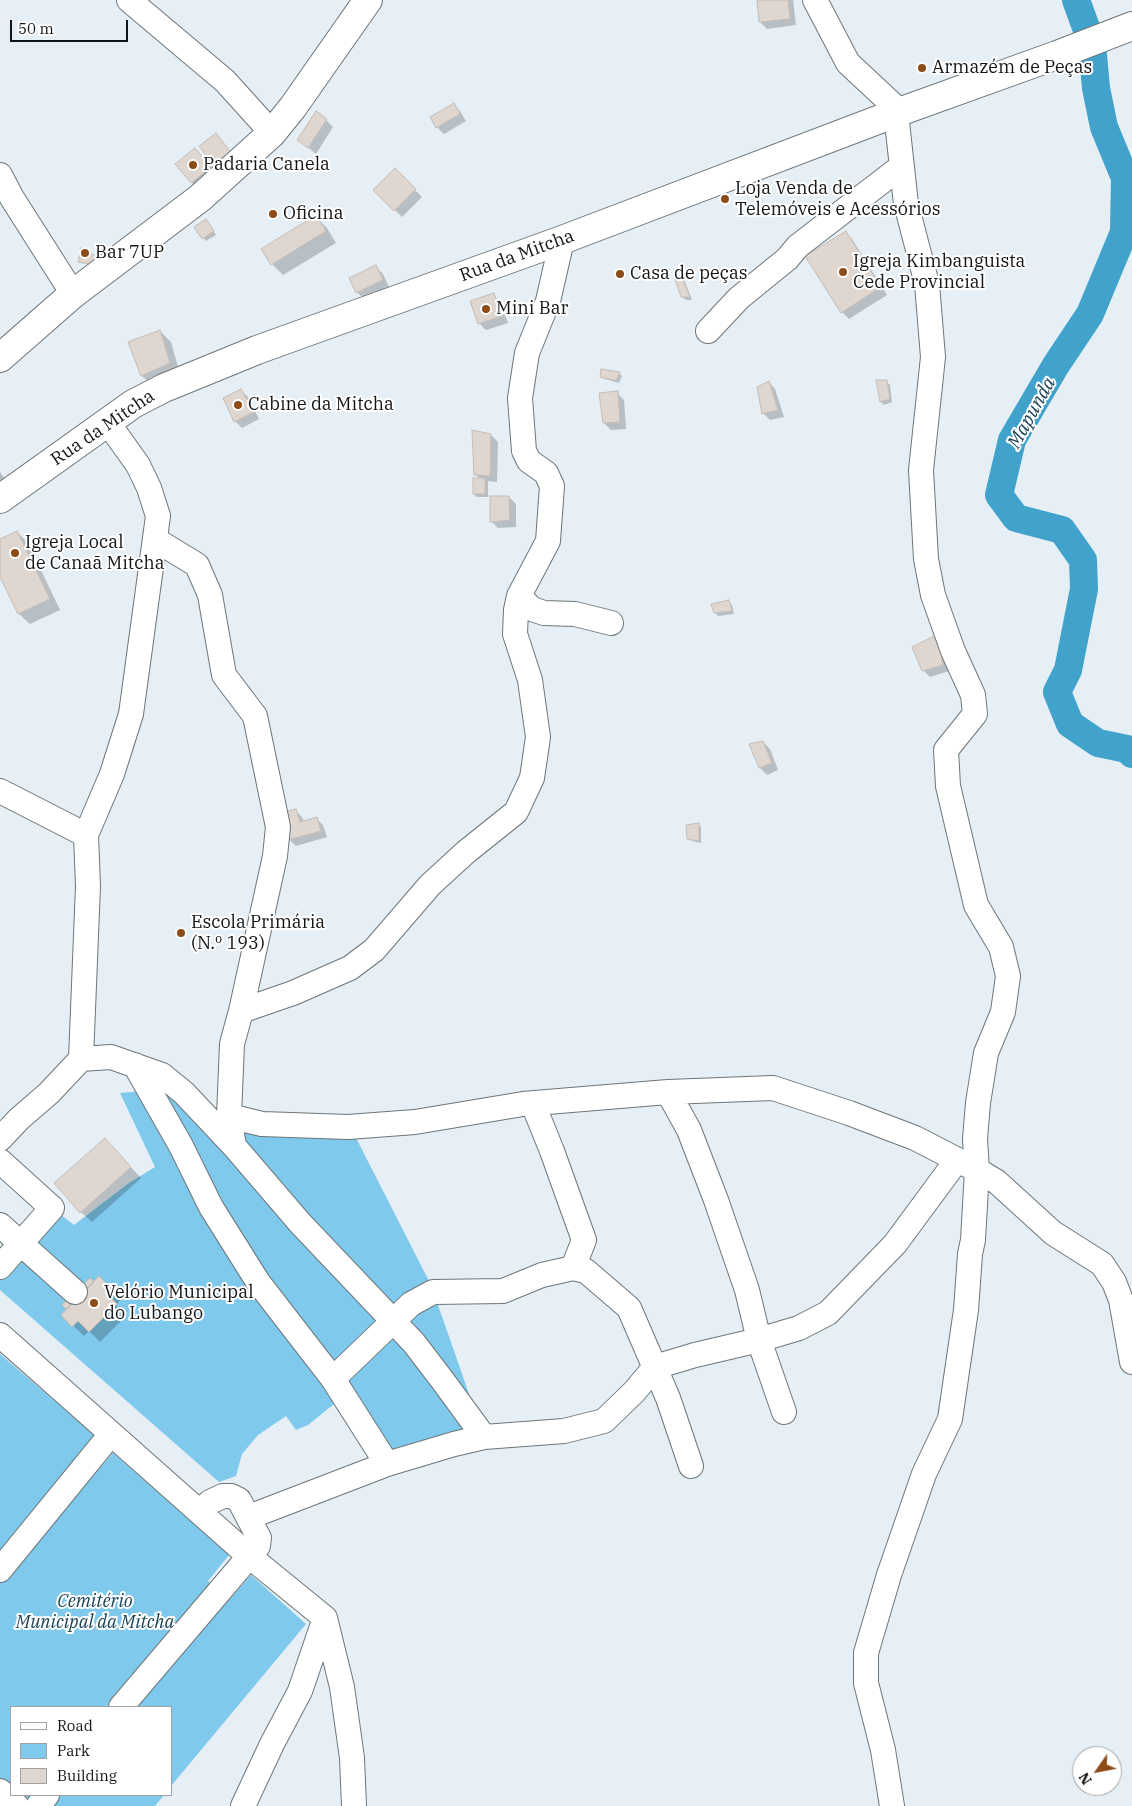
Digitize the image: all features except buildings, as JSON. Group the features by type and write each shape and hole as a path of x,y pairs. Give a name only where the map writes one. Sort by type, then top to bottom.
{"main road":[{"path":"0,358 74,294 200,198 272,133 294,106 368,0"},
{"name":"Rua da Mitcha","path":"0,499 133,404 164,388 257,350 562,240 896,113 1132,26"}],"street":[{"path":"129,0 225,81 272,133"},
{"path":"815,0 848,63 892,104 896,113 906,204 927,284 933,357 921,470 926,559 933,594 953,651 973,695 975,714 946,750 948,786 976,905 1001,947 1008,976 1003,1012 986,1053 978,1103 975,1139 967,1165 966,1310 950,1419 924,1474 889,1575 866,1653 866,1683 883,1750 892,1806"},
{"path":"708,331 739,298 787,259 798,246 902,166"},
{"path":"0,175 12,198 74,294"},
{"path":"241,1011 292,993 350,968 374,950 430,885 466,852 516,812 532,778 538,737 530,680 515,634 516,610 519,596 548,541 552,486 546,474 529,461 524,452 520,398 527,353 548,301 562,240"},
{"path":"0,1139 19,1119 49,1093 81,1058 88,886 86,835 112,774 130,714 158,516 149,488 138,465 108,423"},
{"path":"156,540 197,565 210,595 224,675 255,716 278,827 275,856 232,1044 229,1116 234,1146"},
{"path":"519,596 532,609 544,613 575,614 611,622"},
{"path":"0,791 86,835"},
{"path":"81,1058 111,1057 135,1065 162,1075 184,1093 234,1146 300,1223 414,1343 444,1380 484,1437"},
{"path":"135,1065 181,1146 212,1207 258,1282 333,1379 387,1464"},
{"path":"229,1116 262,1124 348,1127 415,1122 533,1104 668,1092 773,1088 849,1113 915,1138 997,1182 1053,1233 1102,1264 1114,1282 1121,1300 1132,1362"},
{"path":"668,1092 689,1130 716,1200 747,1290 760,1340 784,1412"},
{"path":"533,1104 555,1158 584,1240 573,1268"},
{"path":"0,1161 52,1208 0,1267"},
{"path":"249,1517 387,1464 484,1437 564,1431 604,1420 634,1392 655,1368 695,1355 760,1340 799,1328 828,1313 967,1165"},
{"path":"0,1225 76,1292"},
{"path":"333,1379 411,1304 433,1292 503,1291 542,1275 573,1268 586,1271 628,1308 668,1398 691,1466"},
{"path":"0,1335 249,1556 325,1618 342,1687 352,1758 354,1806"},
{"path":"0,1570 111,1434"},
{"path":"122,1706 258,1546 259,1538 240,1500 231,1496 223,1496 210,1502 200,1512"},
{"path":"243,1806 272,1744 300,1691 325,1618"},
{"path":"0,1792 17,1806"},
{"path":"38,1806 46,1796"}],"green space":[{"path":"154,1090 245,1132 285,1137 354,1134 431,1285 484,1437 387,1464 339,1400 308,1425 296,1430 286,1416 258,1435 242,1454 236,1476 219,1482 0,1290 0,1277 57,1212 74,1225 129,1183 155,1167 120,1093"},
{"name":"Cemitério Municipal da Mitcha","path":"0,1354 94,1435 67,1468 87,1483 113,1453 229,1555 208,1581 230,1599 251,1575 306,1624 172,1785 172,1706 10,1706 10,1796 163,1796 155,1806 0,1806"}],"waterway":[{"name":"Mapunda","path":"1076,0 1092,44 1096,88 1104,127 1125,178 1124,232 1090,314 1056,365 1012,440 999,495 1016,518 1062,530 1083,560 1084,589 1068,670 1057,692 1070,724 1098,743 1127,749 1132,754"}],"place":[{"name":"Armazém de Peças","path":"922,68"},
{"name":"Padaria Canela","path":"193,165"},
{"name":"Loja Venda de Telemóveis e Acessórios","path":"725,199"},
{"name":"Oficina","path":"273,214"},
{"name":"Bar 7UP","path":"85,253"},
{"name":"Igreja Kimbanguista Cede Provincial","path":"843,272"},
{"name":"Casa de peças","path":"620,274"},
{"name":"Mini Bar","path":"486,309"},
{"name":"Cabine da Mitcha","path":"238,405"},
{"name":"Igreja Local de Canaã Mitcha","path":"15,553"},
{"name":"Escola Primária (N.º 193)","path":"181,933"},
{"name":"Velório Municipal do Lubango","path":"94,1303"}]}
